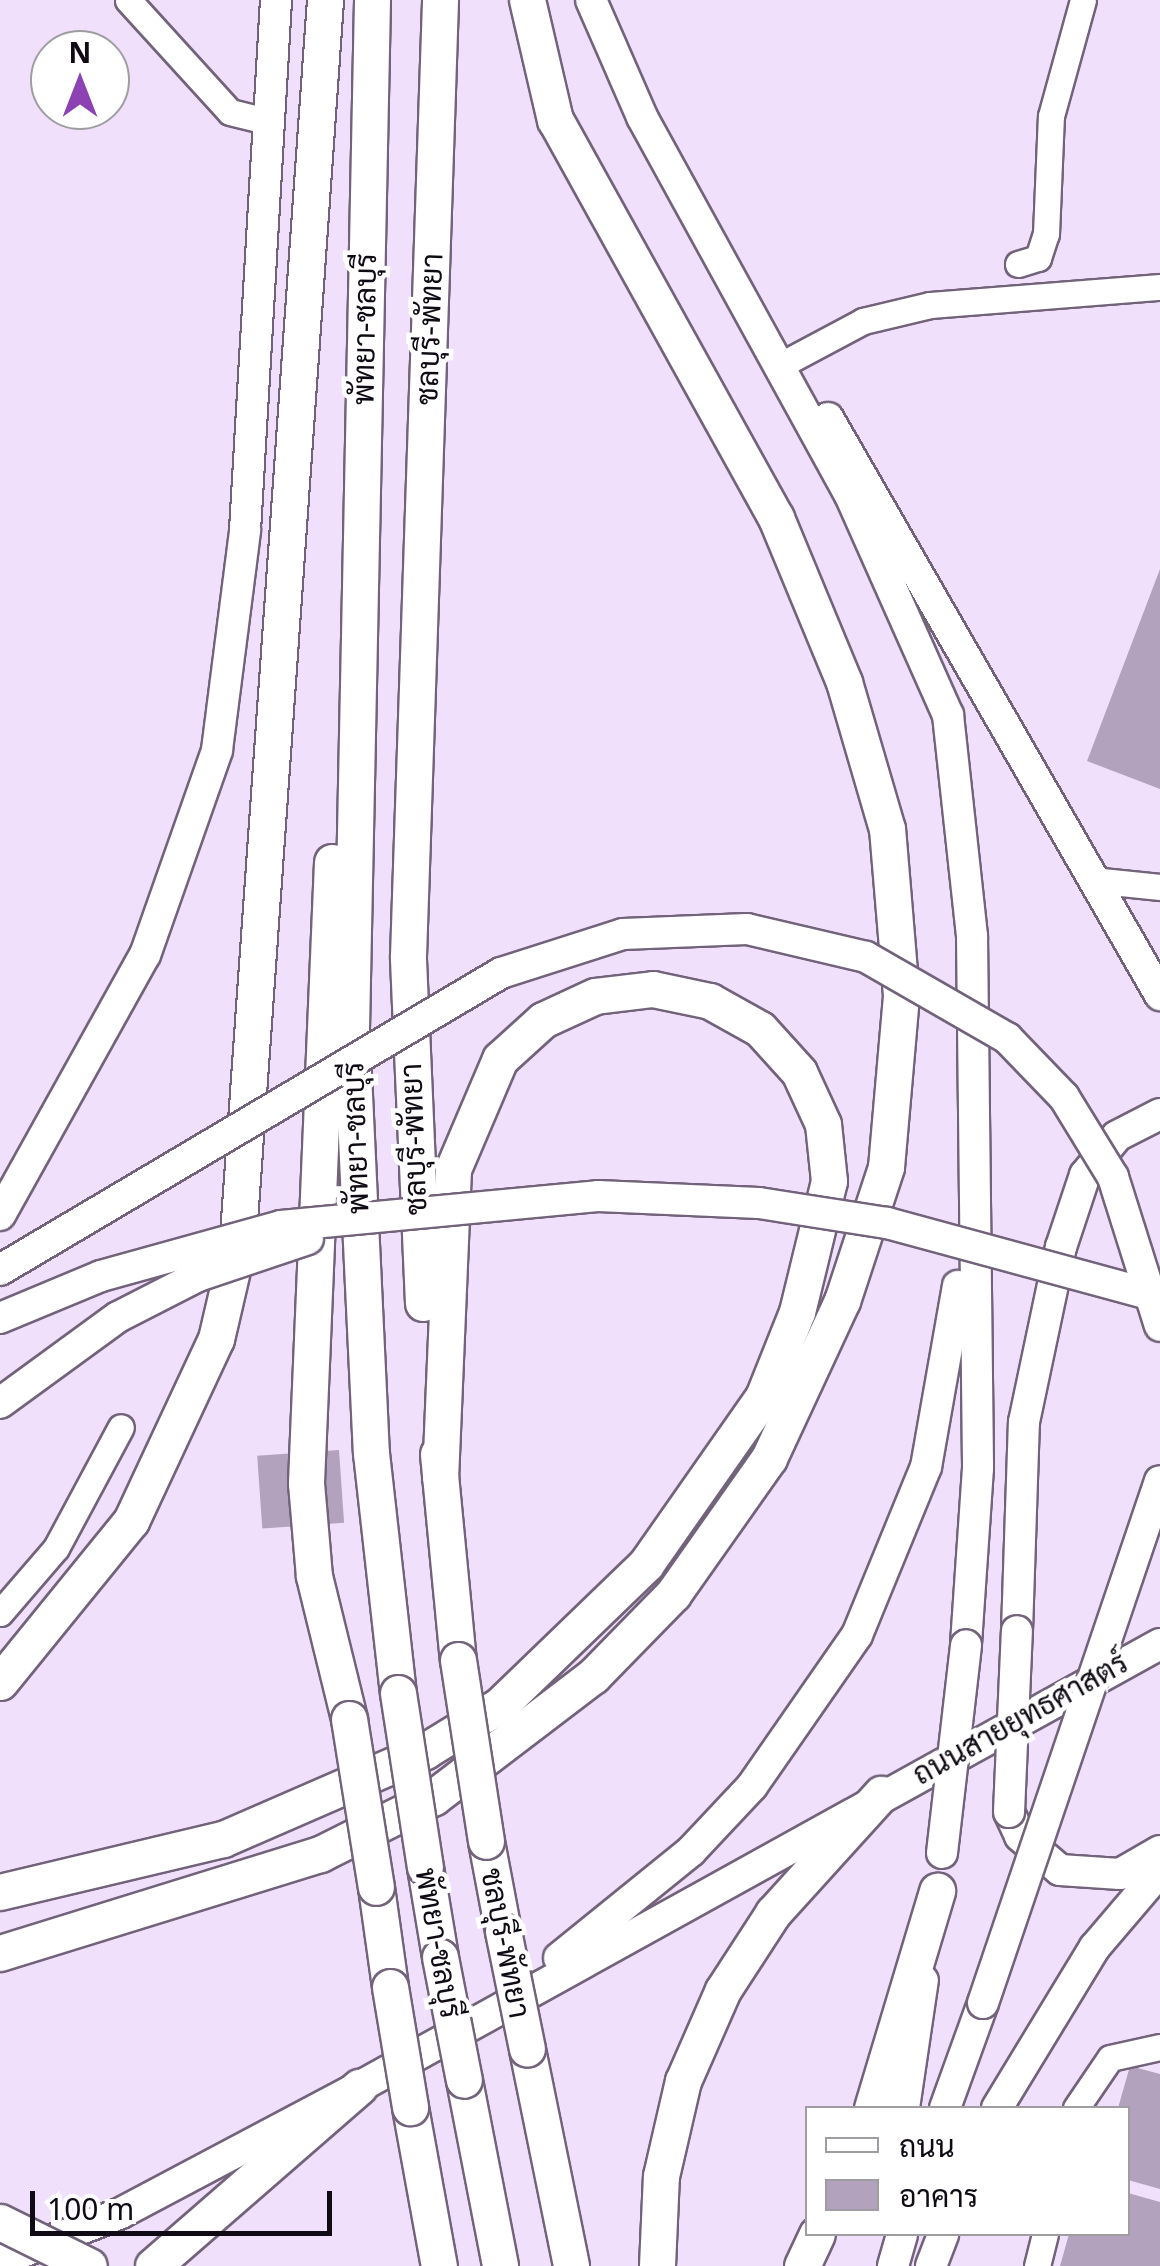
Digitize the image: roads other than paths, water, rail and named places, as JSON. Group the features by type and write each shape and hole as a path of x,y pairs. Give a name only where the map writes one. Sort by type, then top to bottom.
{"highway":[{"path":"0,1682 131,1521 216,1339 236,1249 325,0"},
{"name":"พัทยา-ชลบุรี","path":"372,0 358,567 354,1147 398,1693 440,1957 500,2266"},
{"name":"ชลบุรี-พัทยา","path":"440,0 408,956 411,1176 458,1660 486,1841 570,2266"},
{"path":"0,1953 320,1854 401,1813 504,1748 593,1676 673,1594 768,1458 842,1301 886,1167 901,995 888,829 844,682 776,518 554,120 526,0"},
{"path":"358,567 327,921 306,1454 314,1576 348,1719 439,2266"},
{"path":"0,1892 224,1838 425,1751 500,1705 646,1564 763,1397 797,1312 829,1181 815,1107 799,1072 760,1030 710,1001 653,989 578,1004 543,1020 500,1059 452,1169 440,1477"},
{"path":"657,2266 661,2176 683,2081 723,1990 773,1913 881,1794"},
{"path":"873,2106 937,1891"},
{"path":"0,1936 125,1912"},
{"path":"153,2266 360,2087"},
{"path":"0,2222 89,2266"},
{"path":"802,2266 816,2236"}],"main road":[{"path":"0,1215 176,886 231,684 276,0"},
{"path":"591,0 614,64 850,495 948,715 972,936 971,1194 978,1468 966,1645 942,1853 904,2106"},
{"path":"690,206 790,360 1102,882 1160,996"},
{"path":"0,1270 501,974 623,934 747,930 866,957 1006,1038 1064,1097 1113,1177 1160,1326"},
{"path":"0,1170 70,1088"},
{"path":"1160,1114 1117,1136 1085,1174 1046,1298 1024,1422 1009,1812 1028,1846 1060,1870 1120,1874 1160,1850"},
{"path":"0,2261 122,2213 485,2016 690,1851 791,1738 857,1636 926,1468 971,1194"},
{"path":"0,1318 192,1247 481,1201 666,1196 759,1204 887,1223 1160,1298"},
{"path":"0,1403 118,1317 198,1276 285,1244 481,1201"},
{"path":"946,2106 1160,1482"},
{"name":"ถนนสายยุทธศาสตร์","path":"485,2016 881,1794 1160,1644"},
{"path":"998,2106 1095,1948 1160,1871"},
{"path":"880,2266 885,2236"},
{"path":"893,2266 901,2236"},
{"path":"931,2266 942,2236"}],"street":[{"path":"128,0 230,112 270,122"},
{"path":"1018,264 1038,258 1046,234 1051,116 1084,0"},
{"path":"790,360 863,321 930,305 1160,287"},
{"path":"1102,882 1160,886"},
{"path":"0,1612 56,1548 121,1427"},
{"path":"1077,2106 1110,2058 1160,2047"},
{"path":"1037,2266 1044,2236"}]}
